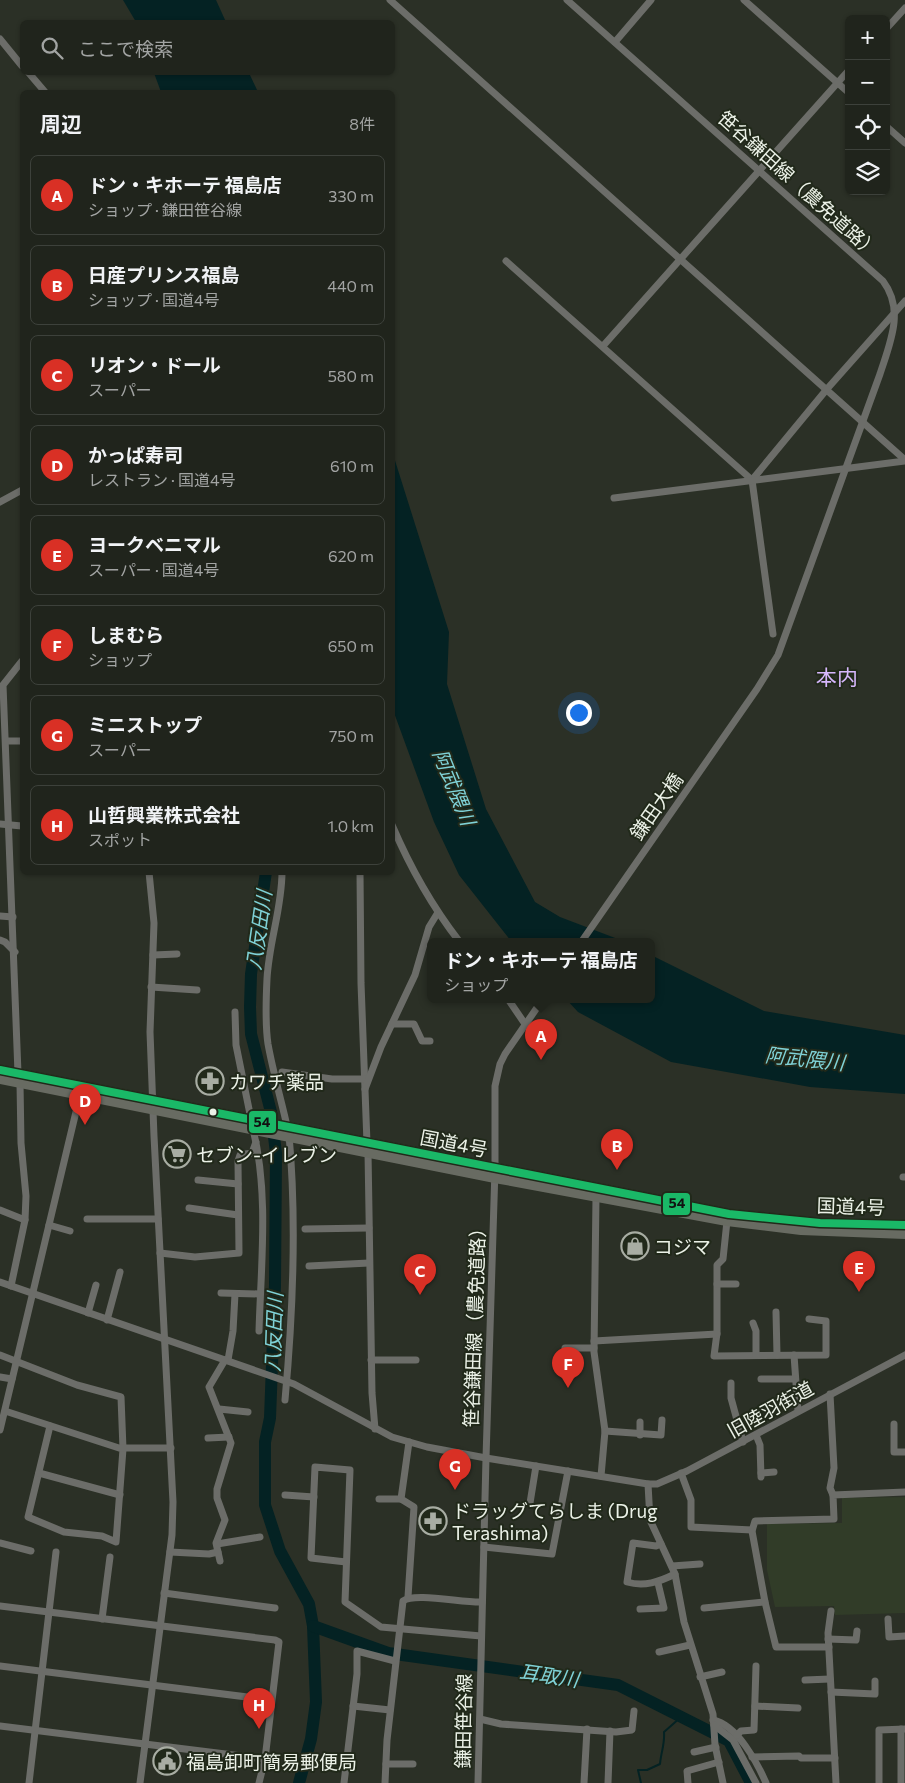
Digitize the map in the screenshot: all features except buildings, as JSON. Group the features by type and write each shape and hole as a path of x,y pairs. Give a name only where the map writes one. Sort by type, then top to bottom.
{"highway":[{"name":"国道4号","path":"0,1070 19,1078 80,1095 153,1105"},
{"name":"国道4号","path":"0,1079 19,1078 495,1173 729,1214 820,1223 905,1225"},
{"name":"国道4号","path":"495,1173 596,1197 727,1221 801,1230 905,1234"}],"street":[{"path":"390,0 863,421 905,461"},
{"name":"笹谷鎌田線（農免道路）","path":"567,0 883,281 894,297 896,310 894,333 782,644 757,689"},
{"path":"615,42 652,0"},
{"path":"744,0 845,89"},
{"path":"890,25 905,8"},
{"path":"0,39 20,64"},
{"path":"31,75 43,90"},
{"path":"604,346 761,172 845,75"},
{"path":"890,130 905,143"},
{"path":"506,261 604,346 752,480 774,634"},
{"path":"752,480 827,389 905,301"},
{"path":"614,498 905,461"},
{"path":"0,502 20,491"},
{"path":"11,1286 25,1220 26,1196 19,1078 14,917 4,791 6,741 3,685 20,664"},
{"name":"鎌田大橋","path":"584,938 757,689"},
{"path":"6,741 20,741"},
{"path":"0,824 20,826"},
{"path":"395,831 417,878 437,914 457,938"},
{"path":"140,1783 170,1552 173,1502 150,1055 154,908 149,875"},
{"path":"282,875 282,895 274,929 267,978 267,1015 268,1042 286,1130 292,1174 285,1400"},
{"path":"360,875 364,1079 368,1147 371,1360 375,1429"},
{"path":"365,1090 414,975 429,928 437,914"},
{"path":"0,916 14,917"},
{"path":"0,940 5,942 15,952"},
{"path":"153,955 177,954"},
{"path":"151,987 197,990"},
{"path":"511,1003 526,1023"},
{"path":"495,1173 495,1086 497,1075 505,1054 540,1003"},
{"path":"235,1012 236,1045 254,1124 261,1165 259,1331"},
{"path":"392,1024 414,1024 422,1041 430,1041"},
{"path":"282,1072 332,1079 364,1079"},
{"path":"0,1430 80,1095"},
{"path":"160,1253 195,1257 239,1253 238,1184 240,1155 252,1153 256,1142"},
{"name":"笹谷鎌田線（農免道路）","path":"480,1659 495,1173"},
{"path":"198,1180 238,1184"},
{"path":"596,1197 594,1344 605,1431 600,1476"},
{"path":"189,1208 238,1215"},
{"path":"0,1210 25,1220"},
{"path":"87,1219 158,1219"},
{"path":"727,1221 722,1259 717,1265 717,1334 714,1356 826,1355 826,1321 809,1318"},
{"path":"49,1225 70,1231"},
{"path":"305,1229 369,1228"},
{"path":"309,1266 369,1263"},
{"path":"106,1320 120,1272"},
{"path":"0,1282 285,1381 375,1429 409,1442 486,1458 648,1484 650,1520 675,1574 690,1645 714,1724 715,1746 723,1783"},
{"path":"717,1284 736,1284"},
{"path":"88,1314 96,1285"},
{"path":"221,1293 260,1294"},
{"path":"220,1561 217,1548 225,1520 217,1498 217,1489 231,1443 209,1387 226,1360 233,1331 234,1294"},
{"path":"776,1312 776,1355"},
{"path":"753,1324 756,1331 756,1355"},
{"path":"565,1348 717,1334"},
{"path":"794,1355 798,1411"},
{"name":"旧陸羽街道","path":"648,1484 657,1484 743,1442 905,1355"},
{"path":"0,1356 77,1384 121,1397 124,1449 116,1542 102,1536 64,1532 28,1517 50,1426"},
{"path":"371,1360 416,1360"},
{"path":"0,1377 12,1379"},
{"path":"762,1379 795,1379"},
{"path":"730,1383 731,1398 743,1442"},
{"path":"830,1394 834,1468 830,1488 833,1495 834,1519 755,1521 752,1530 765,1602 776,1647 856,1640 857,1630"},
{"path":"219,1409 248,1412"},
{"path":"5,1411 124,1449 171,1448"},
{"path":"605,1431 661,1435 662,1420"},
{"path":"640,1422 640,1435"},
{"path":"894,1424 894,1452 905,1452"},
{"path":"756,1435 760,1445 761,1475 774,1472"},
{"path":"208,1438 229,1437"},
{"path":"401,1499 409,1442"},
{"path":"530,1502 536,1466"},
{"path":"346,1562 311,1558 315,1467 350,1470 346,1562 344,1602 375,1624 400,1630 481,1636"},
{"path":"484,1547 552,1554 568,1471"},
{"path":"39,1473 120,1495"},
{"path":"681,1473 691,1500 691,1527 752,1530"},
{"path":"833,1495 905,1492"},
{"path":"285,1495 314,1497"},
{"path":"379,1499 401,1499 414,1507 408,1598"},
{"path":"170,1552 209,1554 217,1548 260,1537"},
{"path":"661,1544 656,1546 634,1543 627,1582 633,1584 658,1583 675,1574"},
{"path":"0,1544 31,1551"},
{"path":"30,1783 56,1552"},
{"path":"102,1619 110,1557"},
{"path":"672,1566 700,1564"},
{"path":"640,1609 664,1608 658,1583"},
{"path":"164,1593 275,1608"},
{"path":"385,1783 390,1710 403,1600 430,1597 466,1603 482,1602"},
{"path":"704,1608 765,1602"},
{"path":"0,1606 279,1642 265,1759 259,1783"},
{"path":"831,1611 829,1643 830,1679 836,1783"},
{"path":"888,1619 889,1637 905,1636"},
{"path":"659,1652 690,1645"},
{"path":"344,1783 357,1651 395,1660"},
{"name":"鎌田笹谷線","path":"478,1783 480,1659"},
{"path":"0,1666 271,1700"},
{"path":"737,1734 741,1731 754,1730 756,1666"},
{"path":"700,1677 722,1672"},
{"path":"805,1680 830,1679"},
{"path":"831,1692 874,1694 875,1681"},
{"path":"353,1706 390,1710"},
{"path":"755,1706 798,1708"},
{"path":"480,1719 501,1724 610,1731 632,1730 634,1710"},
{"path":"714,1724 718,1721 737,1734 766,1783"},
{"path":"714,1724 733,1740 756,1783"},
{"path":"0,1726 265,1759"},
{"path":"584,1783 587,1729"},
{"path":"879,1783 879,1730 903,1729 901,1783"},
{"path":"608,1783 610,1731"},
{"path":"694,1752 715,1746"},
{"path":"752,1757 835,1758"},
{"path":"688,1783 687,1771 719,1762"},
{"path":"386,1764 413,1764"}],"shaded area":[{"path":"905,1497 905,1613 835,1615 834,1606 775,1607 767,1570 767,1524 842,1523 842,1498"}],"water":[{"path":"123,0 216,0 225,20 135,20"},
{"path":"155,75 250,75 257,90 160,90"},
{"name":"阿武隈川","path":"395,461 449,632 447,684 486,809 535,902 560,917 615,938 509,938 459,875 434,822 395,715"},
{"name":"阿武隈川","path":"655,957 764,1011 905,1035 905,1094 810,1087 671,1062 578,1012 570,1003 655,1003"}],"waterway":[{"name":"八反田川","path":"266,875 251,974 250,1007 251,1034 271,1112 276,1153 275,1285 270,1418 265,1442 265,1505 280,1551 309,1604 313,1626 316,1702 311,1739 299,1783"},
{"name":"耳取川","path":"313,1626 388,1653 618,1685 729,1741 751,1783"},
{"path":"641,1783 638,1770 647,1770 660,1764 664,1732 681,1717"}],"transit line":[{"name":"54","path":"0,1070 729,1214 820,1223 905,1225"}],"place":[{"name":"ドン・キホーテ 福島店","path":"541,1060"},
{"name":"カワチ薬品","path":"210,1081"},
{"name":"かっぱ寿司","path":"85,1125"},
{"name":"セブン-イレブン","path":"177,1154"},
{"name":"日産プリンス福島","path":"617,1170"},
{"name":"コジマ","path":"635,1246"},
{"name":"ヨークベニマル","path":"859,1292"},
{"name":"リオン・ドール","path":"420,1295"},
{"name":"しまむら","path":"568,1388"},
{"name":"ミニストップ","path":"455,1490"},
{"name":"ドラッグてらしま (Drug Terashima)","path":"433,1521"},
{"name":"山哲興業株式会社","path":"259,1729"},
{"name":"福島卸町簡易郵便局","path":"167,1761"}],"district":[{"name":"本内","path":"837,676"}]}
